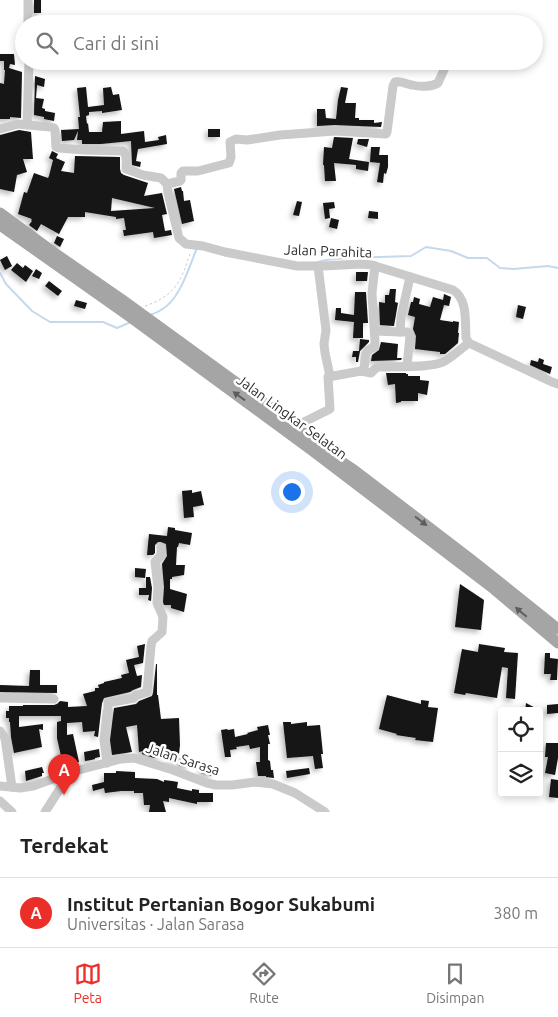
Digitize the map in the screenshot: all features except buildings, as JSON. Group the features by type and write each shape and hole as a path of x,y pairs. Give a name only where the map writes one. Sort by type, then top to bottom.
{"main road":[{"name":"Jalan Lingkar Selatan","path":"0,213 135,309 293,430 494,589 558,643"},
{"name":"Jalan Lingkar Selatan","path":"0,225 293,430 354,470 558,629"}],"street":[{"path":"28,0 28,15"},
{"path":"27,125 29,70"},
{"path":"167,184 182,180 181,173 183,171 198,171 229,163 231,157 230,142 236,139 247,140 335,130 386,134 388,132 395,82 399,81 412,86 434,85 438,83 444,70"},
{"path":"0,129 18,124 54,128 56,146 59,148 125,152 126,169 143,175 161,178 167,184 179,238 186,244 195,246"},
{"name":"Jalan Parahita","path":"195,246 207,246 230,253 297,266 362,264 375,266 454,290 460,295 463,302 466,338 469,342"},
{"path":"293,430 330,409 327,378 330,376 324,344 326,330 318,266"},
{"path":"361,371 364,368 367,350 375,345 376,330 372,293 375,266"},
{"path":"400,332 410,277"},
{"path":"376,330 407,332 410,334 407,366"},
{"path":"330,376 361,371 370,374 376,368 442,363 469,342 558,384"},
{"path":"107,763 104,740 108,703 134,698 147,692 152,641 162,632 163,617 157,603 158,588 155,562 161,555 162,548"},
{"path":"0,698 54,699"},
{"path":"0,731 5,738 12,787"},
{"name":"Jalan Sarasa","path":"0,786 24,788 37,786 71,772 134,758 216,785 232,786 255,782 273,784 294,793 325,812"},
{"path":"44,812 71,772"},
{"path":"0,801 12,812"}],"path":[{"path":"135,309 163,299 170,293 183,275 195,246"}],"waterway":[{"path":"318,262 347,258 411,256 426,247 451,251 468,258 487,258 500,268 513,269 548,266 558,268"},
{"path":"150,315 161,310 174,299 197,248"},
{"path":"0,273 6,284 32,311 50,322 103,322 117,328 131,322"}],"place":[{"name":"Institut Pertanian Bogor Sukabumi","path":"64,795"}]}
